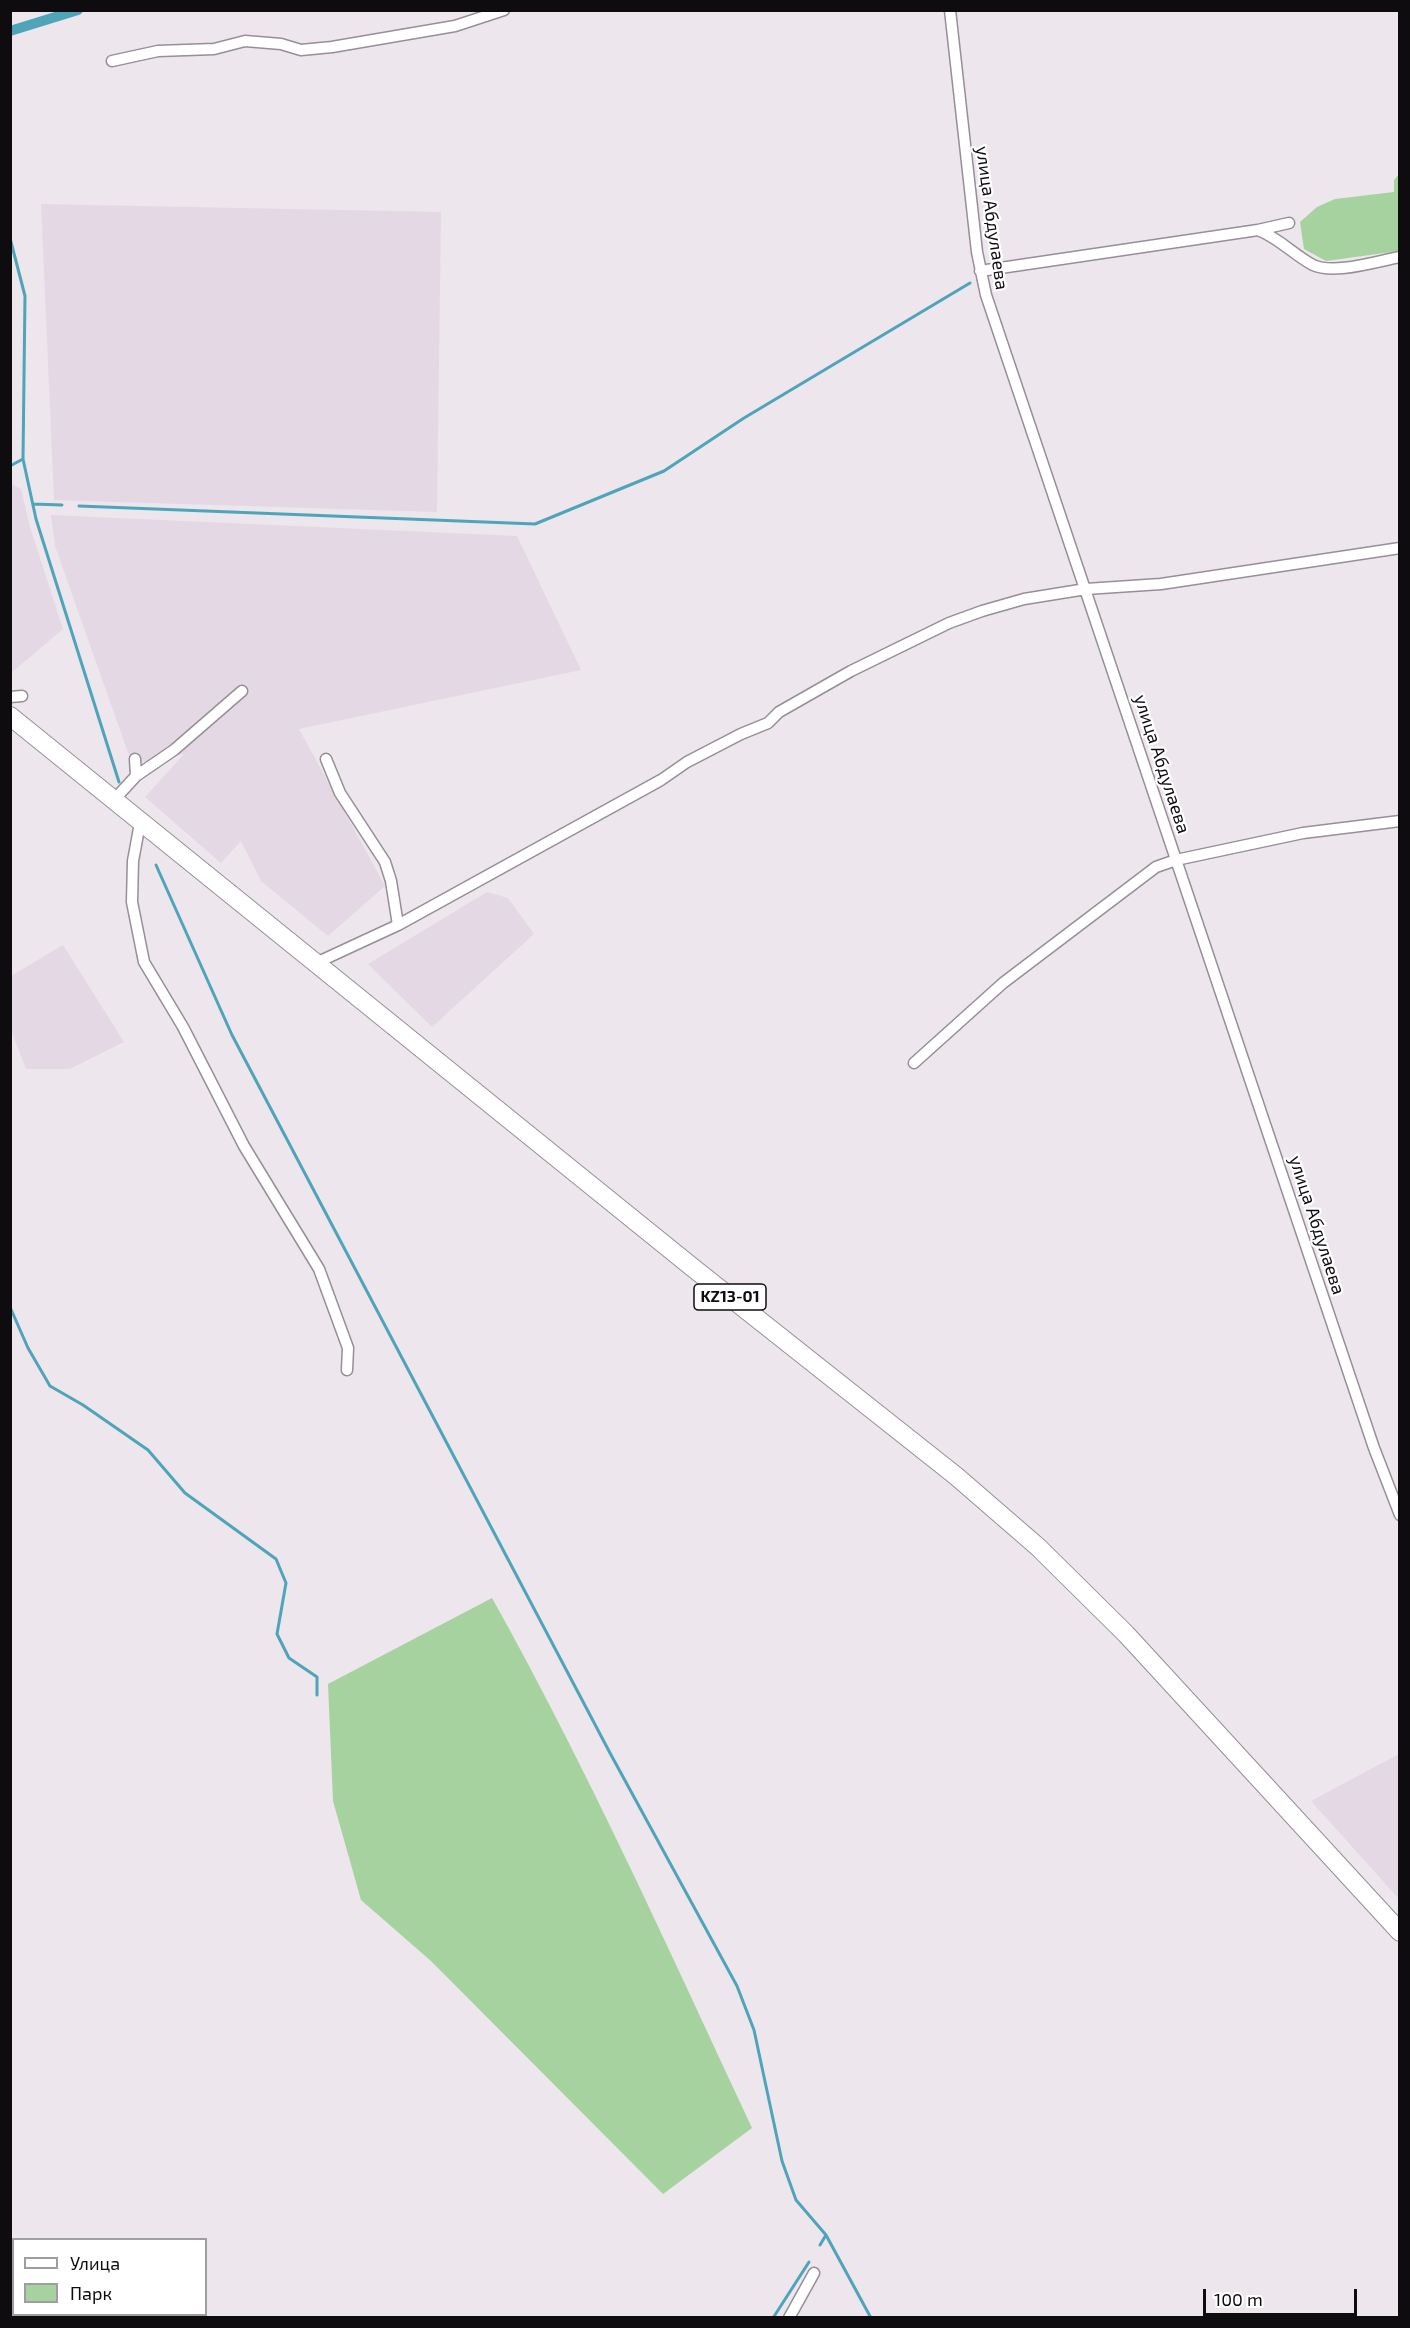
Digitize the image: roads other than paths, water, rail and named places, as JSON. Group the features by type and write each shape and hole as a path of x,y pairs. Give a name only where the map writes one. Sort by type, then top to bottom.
{"highway":[{"name":"KZ13-01","path":"10,717 692,1267 947,1469 1038,1547 1150,1660 1400,1932"}],"street":[{"path":"112,61 159,51 214,49 245,41 281,44 301,50 332,47 455,26 504,10"},
{"name":"улица Абдулаева","path":"950,10 980,271 986,295 1374,1448 1398,1508"},
{"path":"980,271 1258,230 1289,223"},
{"path":"1258,230 1314,265 1324,268 1335,269 1400,257"},
{"path":"316,963 398,925 661,780 695,758 768,723 779,712 861,666 949,623 1024,599 1086,589 1161,584 1337,562 1400,548"},
{"path":"113,801 136,776 174,750 242,692"},
{"path":"10,697 22,696"},
{"path":"135,759 136,776"},
{"path":"326,759 340,794 385,862 391,881 398,925"},
{"path":"914,1063 1003,983 1156,867 1176,860 1303,833 1400,821"},
{"path":"140,823 133,861 132,902 144,962 183,1027 244,1146 319,1269 348,1348 347,1370"},
{"path":"789,2318 814,2272"}],"waterway":[{"path":"10,31 78,10"},
{"path":"10,238 25,296 23,459 36,519 119,782"},
{"path":"79,506 535,524 664,471 744,418 970,283"},
{"path":"10,466 23,459"},
{"path":"33,504 62,505"},
{"path":"156,865 232,1035 610,1753 737,1986 754,2030 782,2161 796,2200 826,2235 871,2318"},
{"path":"10,1307 28,1348 50,1386 83,1405 148,1450 185,1493 276,1559 286,1583 277,1634 289,1658 317,1677 317,1695"},
{"path":"820,2245 826,2235"},
{"path":"773,2318 809,2262"}]}
